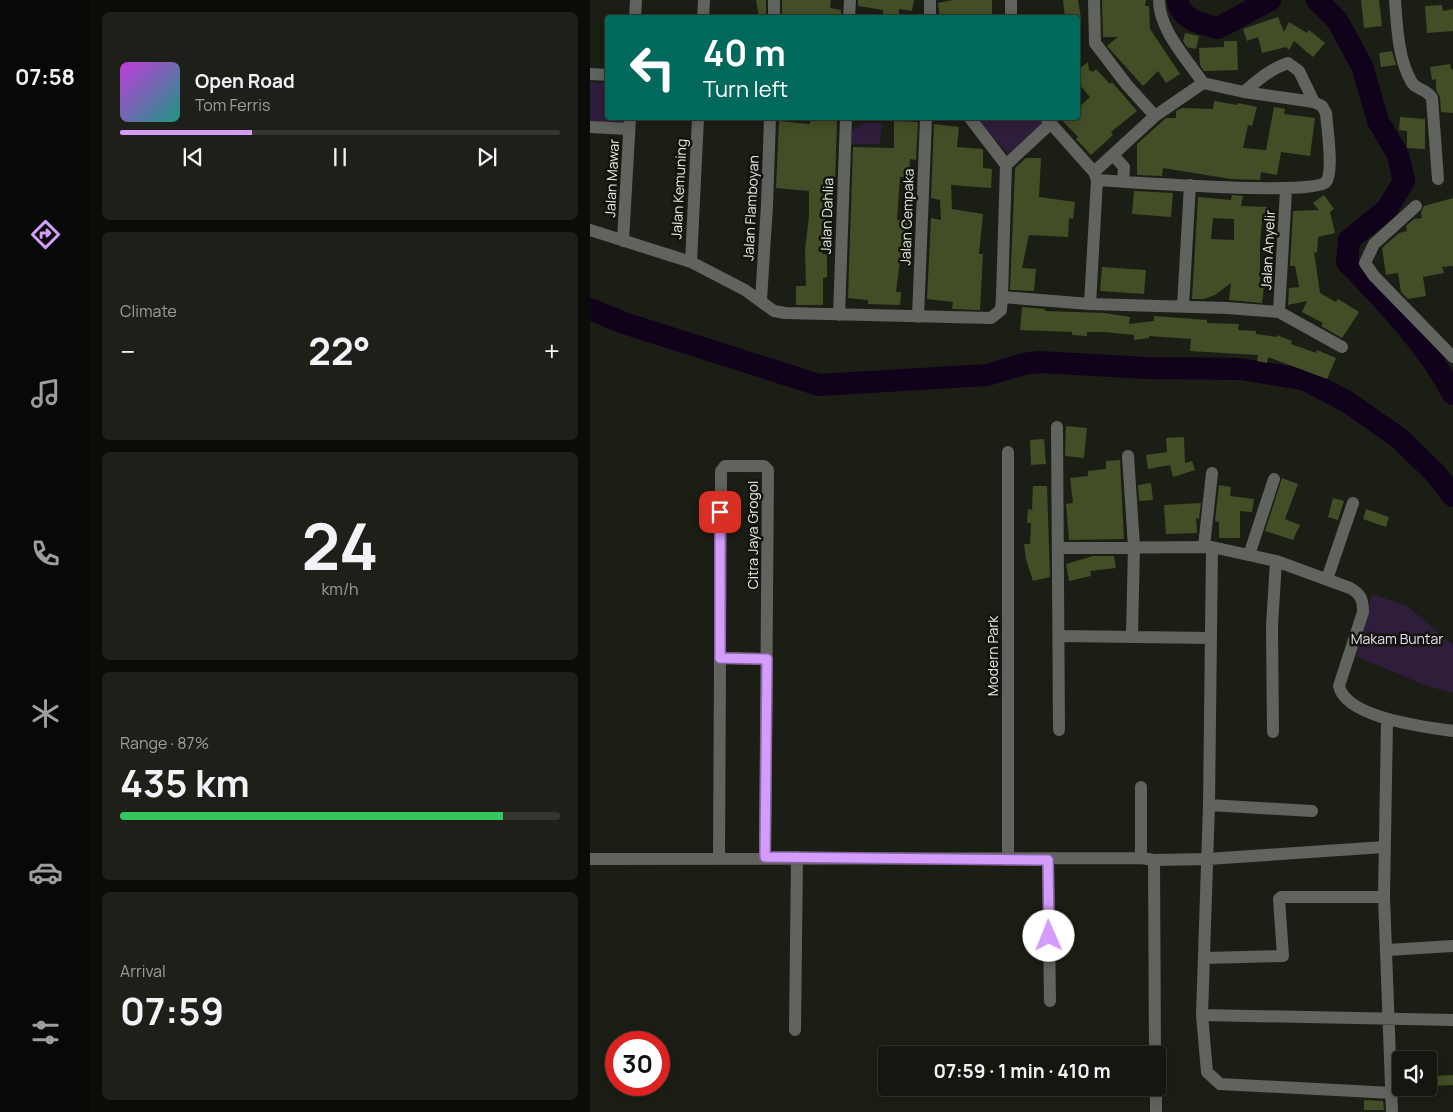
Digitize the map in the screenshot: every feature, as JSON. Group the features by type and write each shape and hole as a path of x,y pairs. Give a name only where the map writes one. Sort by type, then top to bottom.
{"street":[{"path":"635,15 636,0"},
{"path":"703,15 704,0"},
{"path":"774,0 774,15"},
{"path":"849,15 850,0"},
{"path":"930,0 930,15"},
{"path":"1011,0 1011,15"},
{"path":"1094,0 1095,43 1127,85 1156,116"},
{"path":"1006,165 1048,120 1096,176 1123,182 1286,190 1322,185 1327,182 1329,171 1326,114 1322,106 1314,102 1244,92 1203,83 1167,29 1159,10 1159,0"},
{"path":"1395,0 1398,34 1410,78 1414,86 1428,91 1432,98 1438,179"},
{"path":"1244,92 1262,75 1288,63 1299,71 1314,102"},
{"path":"590,74 605,75"},
{"path":"1090,304 1096,176 1156,116 1203,83"},
{"name":"Jalan Kemuning","path":"691,262 698,120"},
{"name":"Jalan Flamboyan","path":"761,300 768,206 770,120"},
{"name":"Jalan Dahlia","path":"839,316 846,120"},
{"name":"Jalan Cempaka","path":"918,317 926,120"},
{"path":"590,230 691,262 761,300 774,311 839,316 991,318 1001,310 1006,165 972,120"},
{"path":"590,127 630,123"},
{"name":"Jalan Mawar","path":"624,241 630,123"},
{"path":"1114,156 1124,167 1123,182"},
{"path":"1183,306 1190,185"},
{"name":"Jalan Anyelir","path":"1279,312 1286,190"},
{"path":"1416,206 1374,244 1365,263 1374,276 1453,357"},
{"path":"1002,297 1090,304 1183,306 1279,312 1342,347"},
{"path":"1057,427 1060,548 1059,730"},
{"name":"Modern Park","path":"1008,452 1008,860"},
{"path":"1128,456 1134,546 1132,636"},
{"name":"Citra Jaya Grogol","path":"719,858 721,471 725,466 764,466 768,470 765,857"},
{"path":"1212,473 1208,546 1211,638 1209,805 1202,1015 1207,1072 1220,1084 1392,1093 1384,897 1387,720"},
{"path":"1249,555 1274,479"},
{"path":"1327,579 1353,503"},
{"path":"1060,548 1208,546 1276,561 1327,579 1358,593 1363,602 1361,621 1339,686 1340,693 1348,700 1387,720 1453,731"},
{"path":"1272,732 1272,626 1276,561"},
{"path":"1060,636 1211,638"},
{"path":"720,658 767,659"},
{"path":"1141,787 1148,859 1155,1046"},
{"path":"1209,805 1312,811"},
{"path":"590,859 797,857 1008,860 1208,859 1384,847"},
{"path":"795,1030 797,857"},
{"path":"1048,860 1050,1001"},
{"path":"1204,958 1283,956 1279,900 1281,897 1384,897"},
{"path":"1387,950 1453,946"},
{"path":"1202,1015 1453,1020"},
{"path":"1156,1096 1156,1112"},
{"path":"1392,1096 1392,1112"}],"green space":[{"path":"590,82 605,83 605,120 623,120 623,123 590,122"},
{"path":"978,120 1039,120 1042,123 1008,154"},
{"path":"865,123 882,123 880,144 847,144 849,136 853,131"},
{"name":"Makam Buntar","path":"1372,594 1407,606 1453,645 1453,693 1427,686 1356,656"}],"building":[{"path":"756,0 766,0 766,15 758,15"},
{"path":"782,0 831,0 830,8 841,10 841,15 782,15"},
{"path":"858,0 914,0 912,11 899,9 899,15 883,15 883,10 858,6"},
{"path":"953,0 992,0 992,15 940,15 938,3"},
{"path":"1063,0 1078,0 1081,18 1080,15 1065,15"},
{"path":"1102,0 1146,0 1145,6 1149,6 1150,29 1180,74 1166,83 1158,71 1143,86 1107,46 1118,37 1103,37"},
{"path":"1361,0 1379,0 1382,26 1364,28"},
{"path":"1442,5 1443,11 1453,9 1453,31 1427,33 1425,6"},
{"path":"1278,17 1284,32 1289,22 1307,33 1309,30 1325,43 1313,57 1294,41 1289,50 1286,47 1262,53 1258,37 1247,41 1243,29"},
{"path":"1185,33 1199,36 1196,49 1187,47 1183,41"},
{"path":"1224,41 1237,41 1238,70 1204,71 1200,65 1199,48 1224,47"},
{"path":"1392,51 1396,65 1381,67 1379,53"},
{"path":"1088,62 1089,70 1093,72 1096,69 1110,84 1112,82 1137,111 1111,132 1113,135 1091,155 1076,139 1078,137 1062,120 1080,120 1080,106 1090,97 1080,85 1080,68"},
{"path":"1450,64 1451,69 1453,69 1453,113 1441,112 1440,97 1436,90 1436,79 1432,80 1430,67"},
{"path":"1214,101 1257,107 1252,126 1248,125 1243,148 1266,150 1274,107 1285,109 1284,114 1315,118 1310,156 1281,152 1277,175 1261,172 1260,180 1231,179 1163,168 1162,176 1137,175 1137,144 1166,118 1176,118 1176,111 1182,108 1213,109"},
{"path":"1400,117 1425,119 1425,149 1407,148 1407,131 1399,130"},
{"path":"810,120 837,120 834,217 826,217 822,254 827,254 827,277 823,278 823,305 796,305 796,286 806,286 805,250 809,216 809,191 776,188 779,121 810,124"},
{"path":"894,121 918,122 916,160 910,159 909,178 900,177 897,220 909,221 908,237 913,238 912,254 901,253 896,292 901,292 900,305 868,304 868,300 848,298 853,147 894,148"},
{"path":"934,124 959,127 957,147 983,149 983,168 992,169 991,188 951,185 952,209 983,214 979,254 983,254 980,310 952,309 953,302 927,299 931,218 941,220 940,200 931,198"},
{"path":"1026,158 1041,158 1039,197 1075,202 1073,219 1069,218 1068,237 1029,235 1022,268 1036,269 1034,291 1010,290 1015,168"},
{"path":"1134,191 1173,193 1171,217 1132,214"},
{"path":"1232,195 1243,196 1241,206 1267,207 1266,223 1262,222 1260,242 1260,285 1264,285 1262,303 1229,300 1231,283 1215,295 1204,299 1192,299 1198,197 1231,200","holes":["1213,218 1234,219 1234,240 1211,239"]},
{"path":"1324,195 1334,209 1330,212 1335,233 1318,237 1317,253 1314,252 1320,293 1336,302 1338,299 1359,312 1342,338 1321,326 1323,323 1302,312 1307,301 1288,305 1289,288 1299,287 1295,266 1290,266 1293,211 1319,210 1313,203"},
{"path":"1453,198 1453,266 1442,267 1444,273 1423,277 1426,296 1408,299 1401,292 1398,273 1386,275 1382,248 1399,233 1407,231 1406,226 1414,219 1422,218 1421,212 1424,206"},
{"path":"1102,267 1146,270 1144,294 1100,291"},
{"path":"1022,307 1045,309 1045,311 1104,313 1130,317 1129,324 1154,321 1154,316 1207,320 1207,323 1239,324 1238,330 1256,331 1256,334 1277,337 1277,335 1292,341 1291,344 1316,353 1317,350 1336,358 1327,379 1268,357 1267,363 1257,361 1258,355 1190,351 1191,339 1149,336 1149,338 1134,340 1134,335 1104,332 1087,332 1087,336 1072,335 1072,332 1020,330"},
{"path":"1066,426 1087,428 1084,458 1065,456"},
{"path":"1184,437 1185,463 1192,461 1195,470 1173,477 1170,465 1148,469 1146,455 1167,452 1166,438"},
{"path":"1044,439 1046,464 1031,465 1030,440"},
{"path":"1120,460 1124,539 1069,540 1066,504 1073,503 1070,478 1088,476 1088,471 1106,469 1106,461"},
{"path":"1282,478 1298,484 1285,519 1300,525 1293,540 1265,531"},
{"path":"1151,483 1153,500 1139,501 1138,485"},
{"path":"1219,485 1231,487 1230,496 1254,499 1252,512 1240,511 1240,538 1219,538 1219,522 1215,521"},
{"path":"1033,486 1047,486 1050,577 1033,581 1026,559 1024,544 1030,544 1031,523 1027,523 1028,509 1032,510"},
{"path":"1333,498 1344,501 1338,520 1328,517"},
{"path":"1201,503 1199,519 1196,518 1197,533 1166,534 1164,505"},
{"path":"1366,509 1389,517 1386,527 1363,519"},
{"path":"1093,556 1114,556 1116,568 1090,571 1091,576 1069,581 1066,564"},
{"path":"1453,1075 1453,1085 1437,1086 1437,1076"},
{"path":"1364,1100 1383,1101 1384,1110 1364,1110"}],"waterway":[{"path":"1178,0 1179,7 1187,17 1199,23 1218,28 1270,0"},
{"path":"1317,0 1337,20 1362,66 1378,121 1398,155 1404,181 1387,209 1349,240 1347,262 1391,308 1418,341 1443,376 1453,394"},
{"path":"590,309 624,323 819,385 987,375 1024,364 1039,362 1147,368 1239,369 1303,379 1346,401 1399,438 1436,474 1453,496"}],"route":[{"path":"720,512 720,658 767,659 765,857 1048,860 1049,936"}]}
